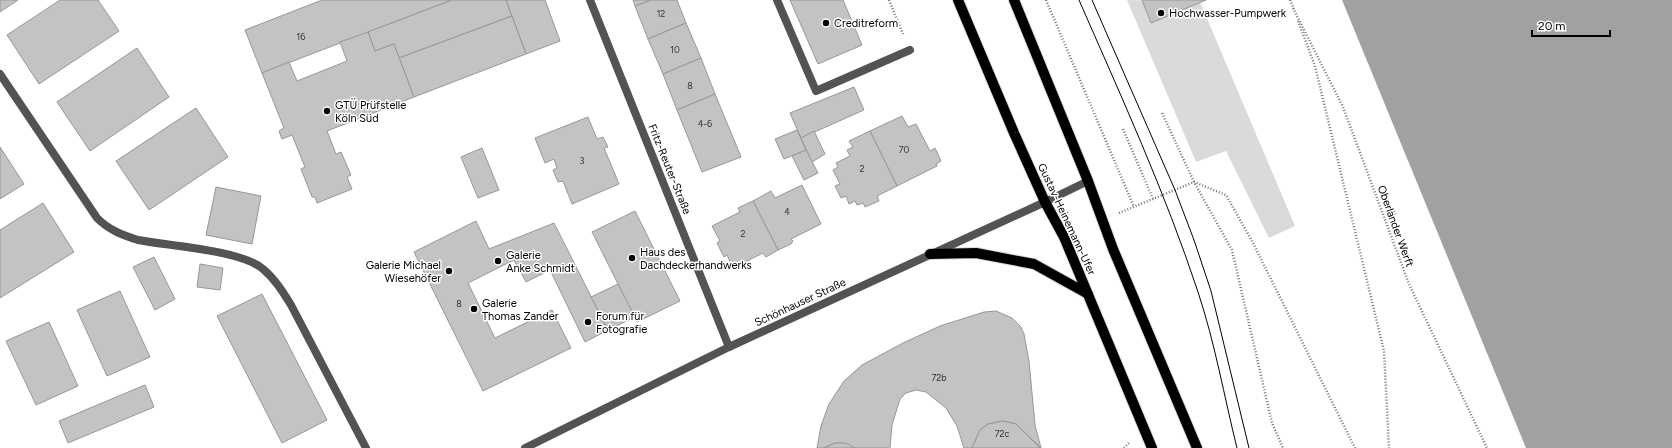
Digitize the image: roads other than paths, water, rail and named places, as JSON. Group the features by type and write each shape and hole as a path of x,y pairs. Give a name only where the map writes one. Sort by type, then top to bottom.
{"main road":[{"name":"Gustav-Heinemann-Ufer","path":"958,0 1014,133 1045,202 1064,237 1152,448"},
{"path":"1014,0 1088,180 1114,249 1197,448"},
{"path":"930,254 976,253 1034,264 1088,294"}],"street":[{"name":"Fritz-Reuter-Straße","path":"590,0 729,347"},
{"path":"777,0 816,91 910,50"},
{"path":"0,74 97,218 105,226 138,240 236,256 262,269 277,284 291,305 366,448"},
{"name":"Schönhauser Straße","path":"524,448 729,347 1045,202 1088,180"}],"tram line":[{"path":"1079,0 1142,144 1185,255 1204,311 1237,448"},
{"path":"1092,0 1175,190 1194,240 1211,291 1249,448"}],"place":[{"name":"Hochwasser-Pumpwerk","path":"1161,13"},
{"name":"Creditreform","path":"826,23"},
{"name":"GTÜ Prüfstelle Köln Süd","path":"327,111"},
{"name":"Haus des Dachdeckerhandwerks","path":"632,258"},
{"name":"Galerie Anke Schmidt","path":"498,261"},
{"name":"Galerie Michael Wiesehöfer","path":"449,271"},
{"name":"Galerie Thomas Zander","path":"474,309"},
{"name":"Forum für Fotografie","path":"588,322"}]}
